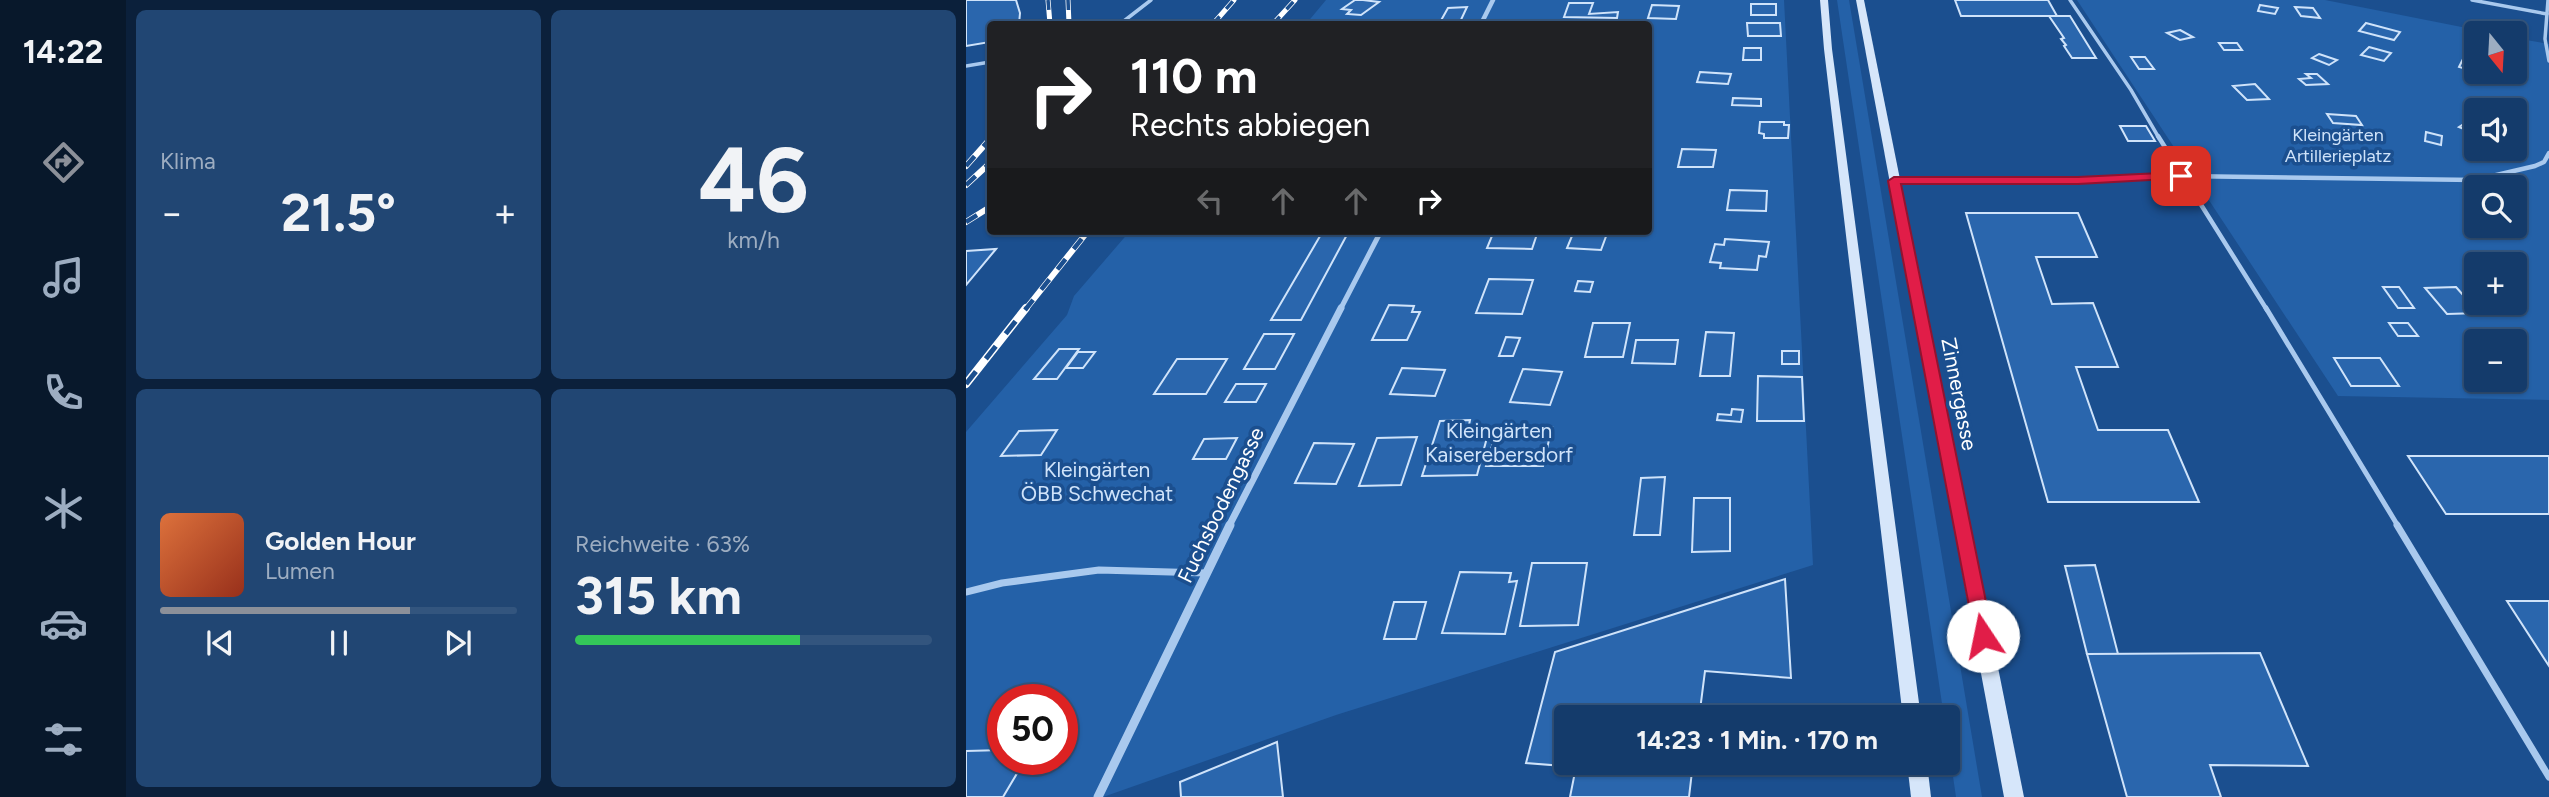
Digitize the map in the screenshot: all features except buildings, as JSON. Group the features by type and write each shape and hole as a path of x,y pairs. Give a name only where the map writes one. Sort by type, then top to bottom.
{"main road":[{"path":"1824,0 1910,705"},
{"name":"Zinnergasse","path":"1860,0 2014,797"},
{"path":"1919,775 1922,797"}],"street":[{"path":"1482,21 1493,0"},
{"name":"Fuchsbodengasse","path":"1098,797 1207,573 1379,235"}],"lane":[{"path":"1124,21 1152,0"},
{"path":"2070,0 2131,90 2181,176 2250,282 2549,777"},
{"path":"2472,0 2547,14"},
{"path":"2548,0 2549,61"},
{"path":"966,66 987,62"},
{"path":"1894,181 2078,180 2181,176 2475,180 2517,172 2544,162 2549,153"},
{"path":"2544,162 2549,169"},
{"path":"966,592 1002,583 1099,570 1207,573"}],"green space":[{"name":"Kleingärten Kaiserebersdorf","path":"1326,0 1784,0 1813,565 1336,715 1103,797 966,797 966,432 1067,315 1074,296 1127,235 1652,235 1652,21 1308,21"},
{"path":"1837,0 1849,0 1982,797 1956,797 1953,775 1960,775 1960,705 1942,705"},
{"name":"Kleingärten Artillerieplatz","path":"2077,0 2325,0 2464,27 2464,84 2527,84 2527,40 2549,44 2549,400 2338,396"}],"railway":[{"path":"1048,0 1050,21"},
{"path":"1068,0 1069,21"},
{"path":"1216,21 1234,0"},
{"path":"1276,21 1295,0"},
{"path":"966,166 987,142"},
{"path":"966,185 987,166"},
{"path":"966,222 987,209"},
{"path":"1025,310 1085,235"},
{"path":"966,384 1026,308"}],"route":[{"path":"1983,636 1894,181 2078,180 2181,176"}],"park label":[{"name":"Kleingärten ÖBB Schwechat","path":"1097,482"}]}
